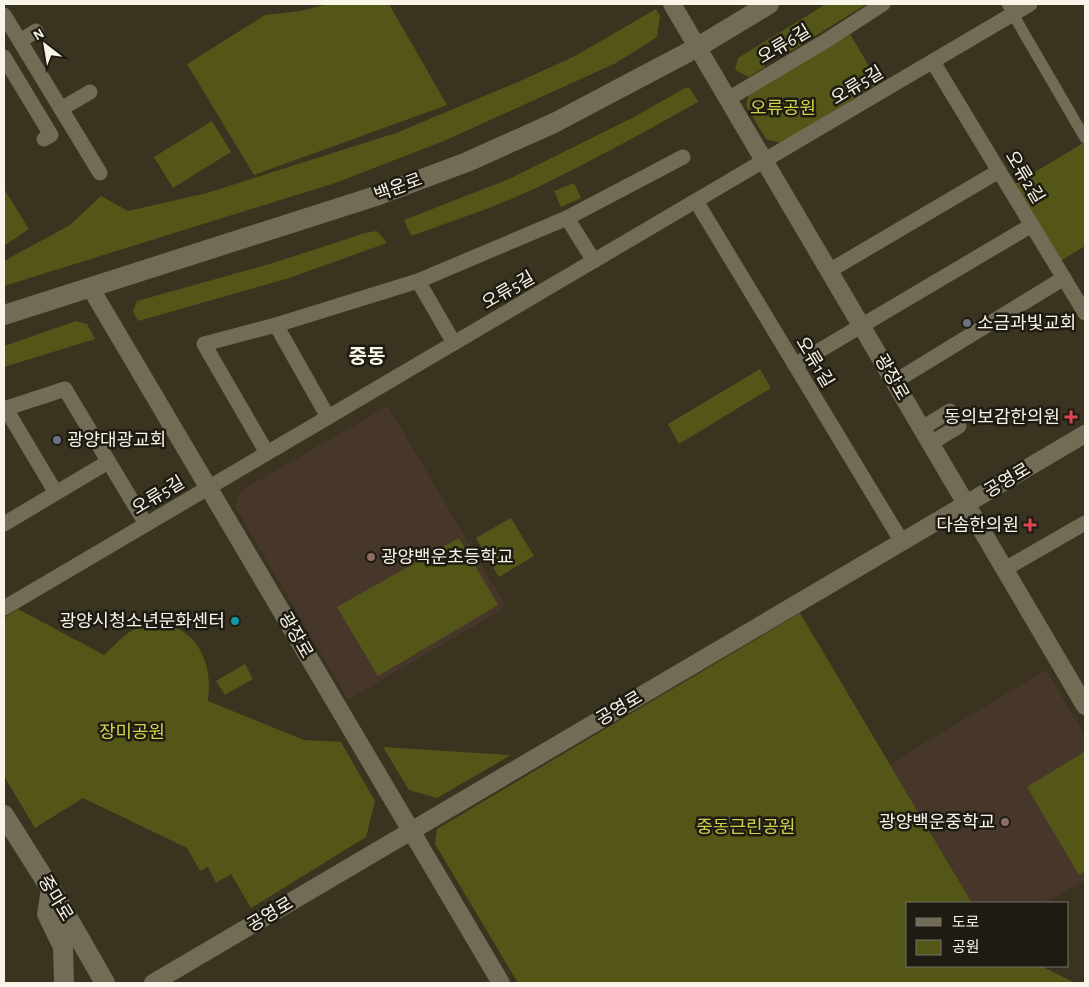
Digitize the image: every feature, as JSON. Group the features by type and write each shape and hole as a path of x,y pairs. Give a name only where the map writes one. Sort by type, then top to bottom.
{"main road":[{"name":"백운로","path":"4,315 379,195 467,162 554,123 698,48 769,4"},
{"name":"중마로","path":"4,816 51,889 105,983"},
{"path":"51,889 47,914 63,947 64,983"}],"street":[{"name":"광장로","path":"672,4 1085,706"},
{"name":"오류6길","path":"728,99 884,4"},
{"name":"오류5길","path":"4,608 933,62 1010,9 1030,4"},
{"path":"1010,9 1085,138"},
{"path":"4,15 100,173"},
{"path":"20,41 36,31"},
{"path":"4,57 51,135 44,139"},
{"name":"오류2길","path":"933,62 1085,312"},
{"path":"61,109 90,92"},
{"path":"267,453 204,344 276,325 418,280 567,218 683,157"},
{"path":"829,271 999,171"},
{"name":"오류1길","path":"696,201 902,542"},
{"path":"567,218 594,261"},
{"path":"795,365 1032,225"},
{"path":"894,382 1064,278"},
{"path":"418,280 454,343"},
{"name":"광장로","path":"90,287 501,983"},
{"path":"276,325 328,417"},
{"path":"56,493 5,409 66,389 146,524"},
{"path":"926,436 950,411"},
{"path":"926,436 959,426"},
{"name":"공영로","path":"153,983 1085,434"},
{"path":"4,524 108,462"},
{"path":"1005,569 1085,523"}],"shaded area":[{"name":"광양백운초등학교","path":"388,406 506,607 348,700 235,506 240,491"},
{"name":"광양백운중학교","path":"1046,670 1085,736 1085,880 1047,902 971,902 890,764"}],"green space":[{"path":"328,4 389,4 447,105 254,175 187,64 265,15 300,11"},
{"path":"826,4 867,4 786,54 778,46 762,56 765,67 749,77 735,70 738,58"},
{"path":"656,9 660,16 657,37 616,63 444,141 335,183 4,286 4,261 70,225 101,196 128,211 207,193 396,133 575,56"},
{"name":"오류공원","path":"850,34 879,83 781,143 766,139 746,106 749,93"},
{"path":"685,88 690,88 698,102 536,188 411,236 404,220 509,179 634,117"},
{"path":"212,121 231,152 173,188 154,157"},
{"path":"1085,142 1085,246 1059,262 1013,185"},
{"path":"574,183 581,198 561,207 554,191"},
{"path":"4,189 29,229 4,246"},
{"path":"377,231 387,243 289,278 138,321 133,311 137,301 273,263 365,233"},
{"path":"76,321 87,324 95,339 4,367 4,346"},
{"path":"760,369 771,388 679,444 668,424"},
{"path":"511,518 534,556 499,577 476,538"},
{"path":"459,538 498,605 378,676 337,607"},
{"name":"장미공원","path":"18,609 104,655 121,638 134,630 158,625 171,626 182,631 199,648 204,660 208,672 208,701 304,740 341,742 375,801 366,837 251,908 231,874 216,883 208,867 200,871 187,848 83,798 35,828 4,776 4,618"},
{"name":"중동근린공원","path":"800,613 971,902 906,902 906,967 1043,967 1075,983 518,983 435,844 437,829"},
{"path":"245,664 253,679 225,695 216,681"},
{"path":"383,747 511,755 437,798 409,790"},
{"path":"1084,752 1085,871 1079,875 1027,787"}],"place":[{"name":"소금과빛교회","path":"967,323"},
{"name":"동의보감한의원","path":"1071,417"},
{"name":"광양대광교회","path":"57,440"},
{"name":"다솜한의원","path":"1030,525"},
{"name":"광양백운초등학교","path":"371,557"},
{"name":"광양시청소년문화센터","path":"235,621"},
{"name":"광양백운중학교","path":"1005,822"}],"district":[{"name":"중동","path":"367,356"}]}
